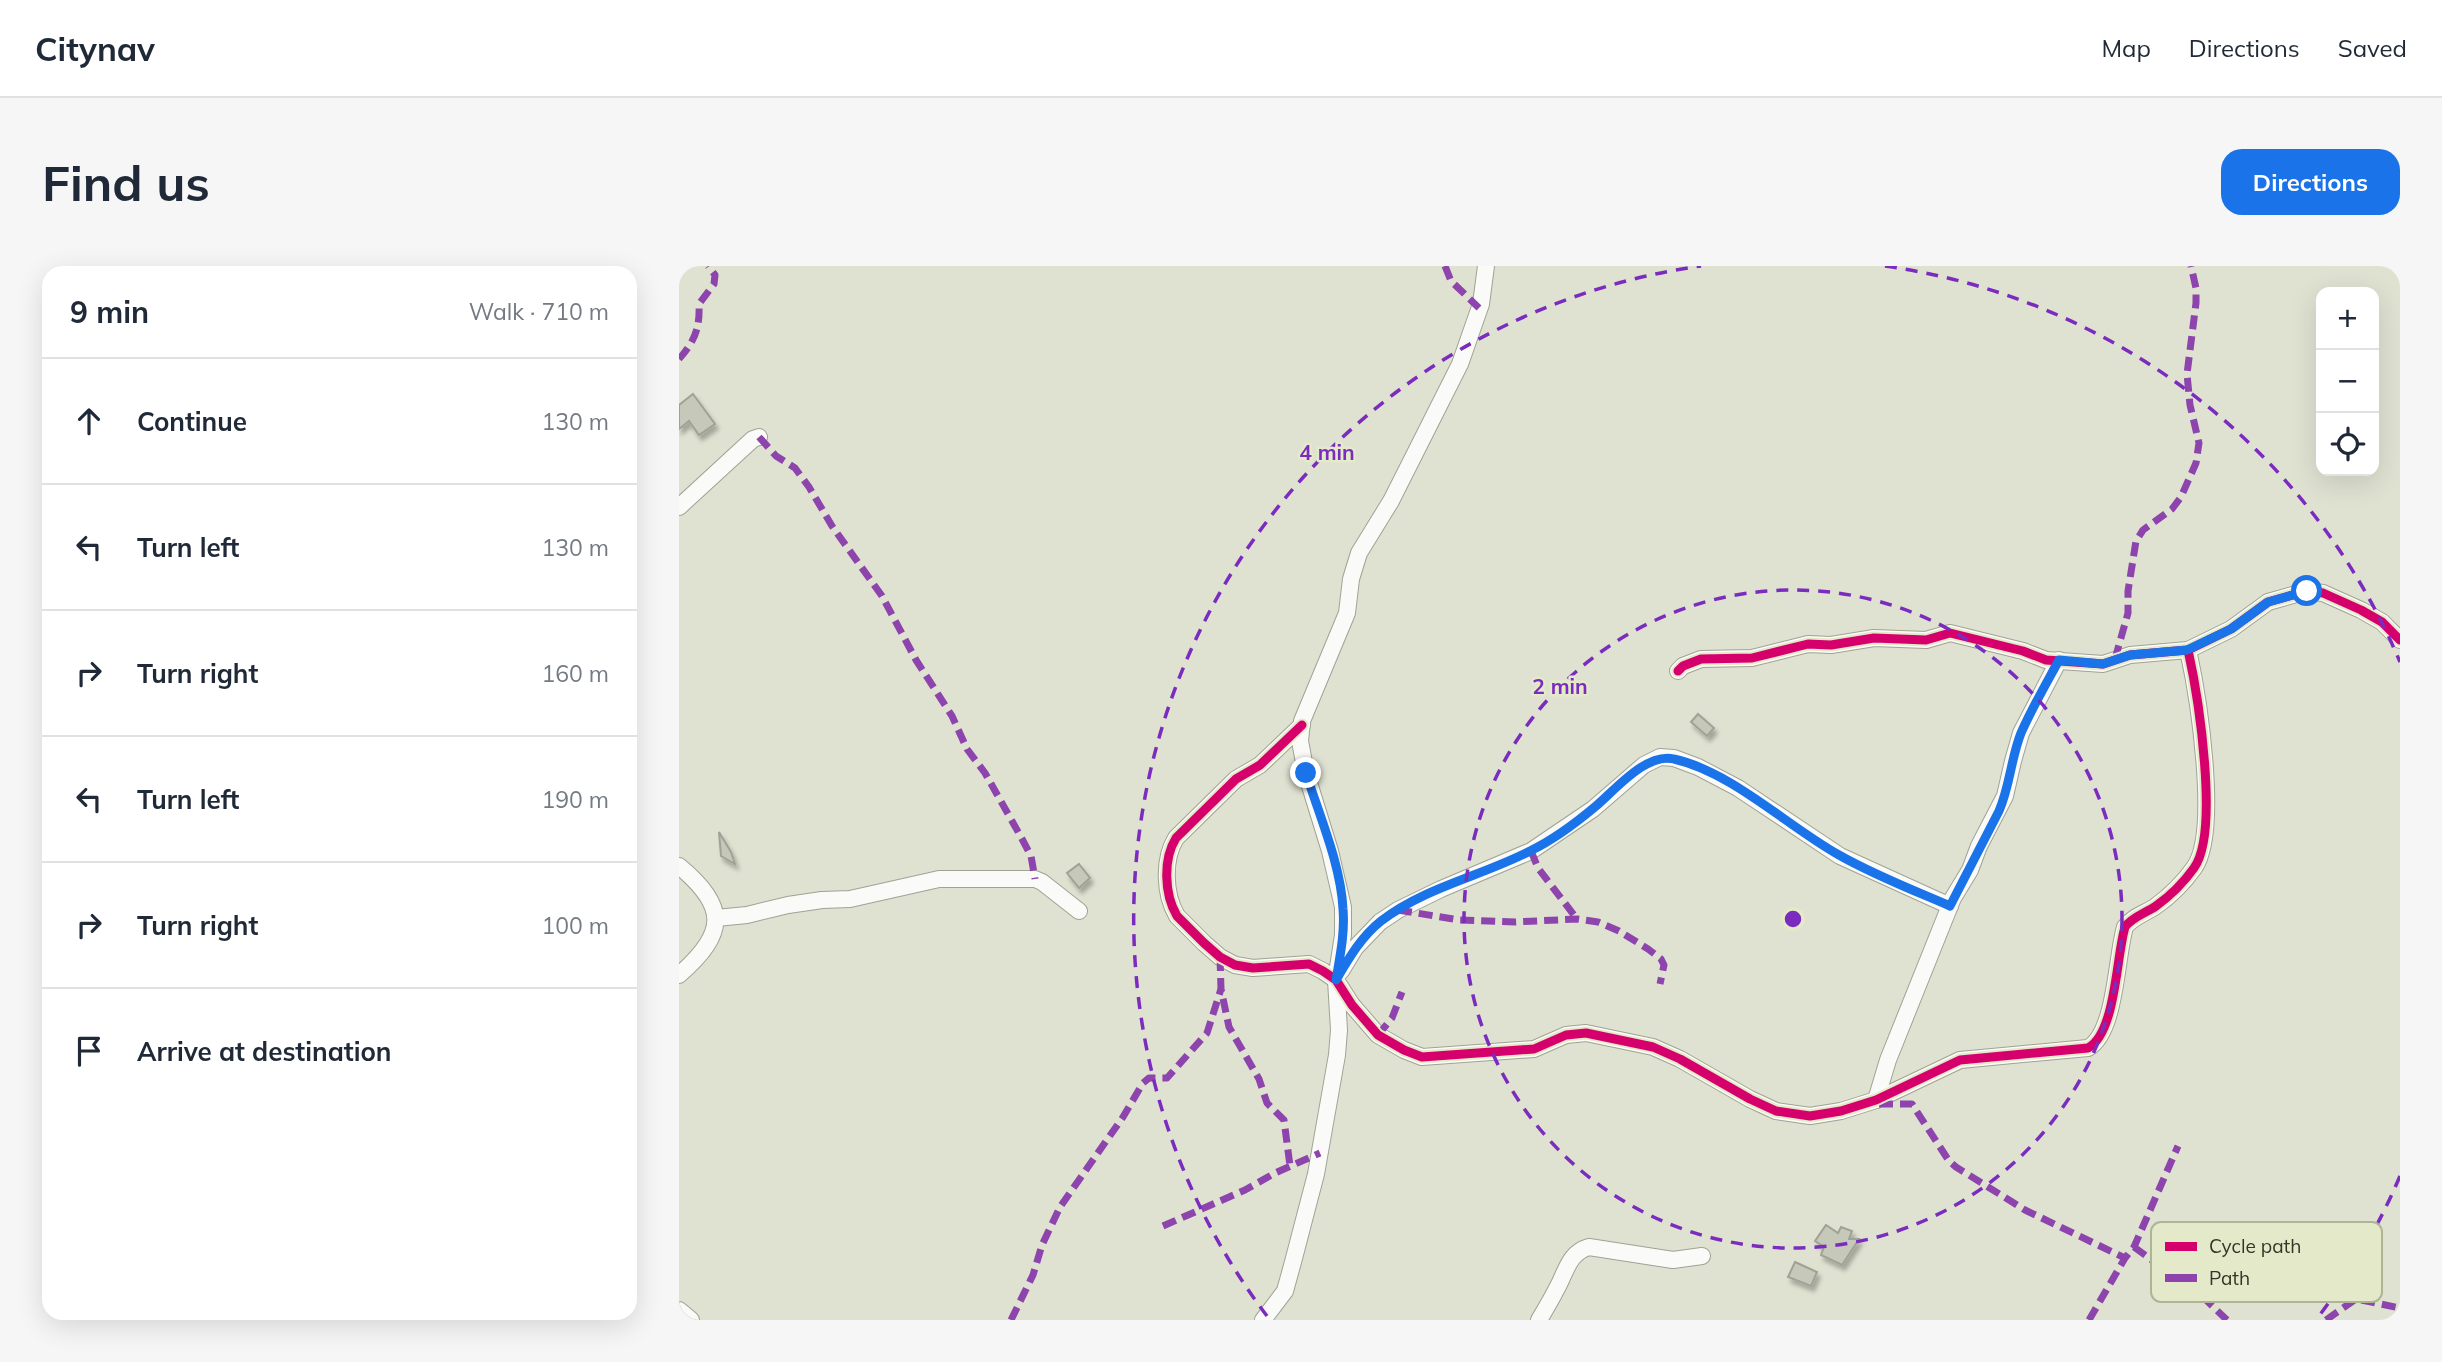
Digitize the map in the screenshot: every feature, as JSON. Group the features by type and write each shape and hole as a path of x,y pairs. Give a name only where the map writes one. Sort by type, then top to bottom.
{"street":[{"path":"1263,1320 1285,1291 1316,1174 1337,1055 1339,1018 1336,980 1343,934 1343,907 1330,851 1306,773 1300,741 1302,725 1347,613 1351,579 1359,553 1391,501 1461,364 1481,304 1486,266"},
{"path":"679,507 753,439 759,437"},
{"path":"1678,671 1683,666 1701,659 1752,658 1808,644 1831,645 1874,638 1926,640 1950,633 2023,651 2046,660 2103,664 2130,655 2187,650 2231,629 2268,602 2307,591 2323,593 2361,610 2382,622 2400,640"},
{"path":"1302,725 1260,765 1236,779 1176,838 1169,853 1167,894 1177,915 1220,957 1235,965 1253,968 1309,964 1336,980 1352,1005 1378,1035 1422,1057 1534,1049 1566,1035 1585,1033 1653,1047 1776,1111 1810,1116 1841,1111 1876,1100 1960,1060 2022,1052 2088,1048 2101,1036 2113,994 2125,927 2158,905 2185,879 2201,857 2205,839 2203,752 2195,681 2187,650"},
{"path":"1876,1100 1888,1060 1950,906 2005,796 2021,733 2059,660"},
{"path":"1336,980 1355,948 1380,922 1441,889 1531,851 1593,809 1644,765 1660,757 1674,758 1698,767 1738,788 1840,856 1950,906"},
{"path":"679,866 701,885 716,918 714,935 705,950 679,975"},
{"path":"716,918 747,915 822,900 850,899 939,879 1035,879 1079,911"},
{"path":"1539,1320 1558,1288 1569,1262 1582,1249 1620,1251 1673,1259 1702,1256"},
{"path":"679,1310 691,1320"}],"building":[{"path":"693,394 715,424 699,435 689,421 679,429 679,405"},
{"path":"1698,714 1714,728 1707,736 1691,722"},
{"path":"719,832 731,852 735,864 721,856"},
{"path":"1079,864 1090,878 1079,888 1067,873"},
{"path":"1826,1225 1838,1233 1841,1227 1852,1231 1849,1239 1859,1239 1842,1265 1821,1255 1824,1247 1815,1241"},
{"path":"1795,1262 1817,1272 1811,1286 1788,1277"}],"marked path":[{"path":"679,359 695,334 699,320 699,304 714,284 715,275 708,266"},
{"path":"1445,266 1451,281 1479,308"},
{"path":"2115,659 2128,613 2128,591 2136,541 2143,530 2172,509 2181,497 2196,463 2199,443 2190,405 2187,374 2196,303 2191,266"},
{"path":"759,437 776,456 795,468 882,596 916,660 952,716 967,749 985,773 1021,837 1031,856 1035,879"},
{"path":"1531,851 1538,868 1577,919"},
{"path":"1398,910 1459,920 1515,922 1577,919 1598,922 1619,931 1661,959 1664,965 1660,984"},
{"path":"1220,957 1221,989 1229,1027 1259,1079 1267,1103 1284,1120 1290,1166"},
{"path":"1011,1320 1033,1275 1042,1245 1060,1207 1123,1117 1143,1083 1149,1078 1167,1078 1207,1033 1221,989"},
{"path":"1378,1035 1392,1018 1402,992"},
{"path":"1879,1104 1912,1104 1949,1161 1956,1167 2025,1210 2125,1258"},
{"path":"2089,1320 2134,1247 2178,1146"},
{"path":"1163,1226 1320,1153"},
{"path":"2134,1247 2151,1259"},
{"path":"2208,1302 2227,1320"},
{"path":"2326,1320 2352,1302"},
{"path":"2371,1302 2400,1308"}],"cycle path":[{"path":"1678,671 1683,666 1701,659 1752,658 1808,644 1831,645 1874,638 1926,640 1950,633 2023,651 2046,660 2103,664 2130,655 2188,650 2231,629 2268,602 2307,591 2323,593 2361,610 2382,622 2400,640"},
{"path":"1302,725 1260,765 1236,779 1176,838 1172,846 1167,877 1173,907 1177,916 1220,957 1235,965 1253,968 1309,964 1336,980 1352,1005 1378,1035 1422,1057 1534,1049 1566,1035 1586,1033 1653,1047 1776,1111 1810,1116 1841,1111 1876,1100 1960,1060 2088,1048 2097,1040 2110,1011 2125,927 2177,888 2194,868 2202,850 2205,825 2205,762 2188,650"}],"route":[{"path":"1306,773 1339,882 1343,907 1343,934 1336,980 1355,948 1380,922 1441,889 1531,851 1593,809 1644,765 1660,757 1674,758 1698,767 1738,788 1840,856 1950,906 1999,811 2021,733 2059,660 2103,664 2130,655 2187,650 2209,642 2231,629 2268,602 2307,591"}]}
